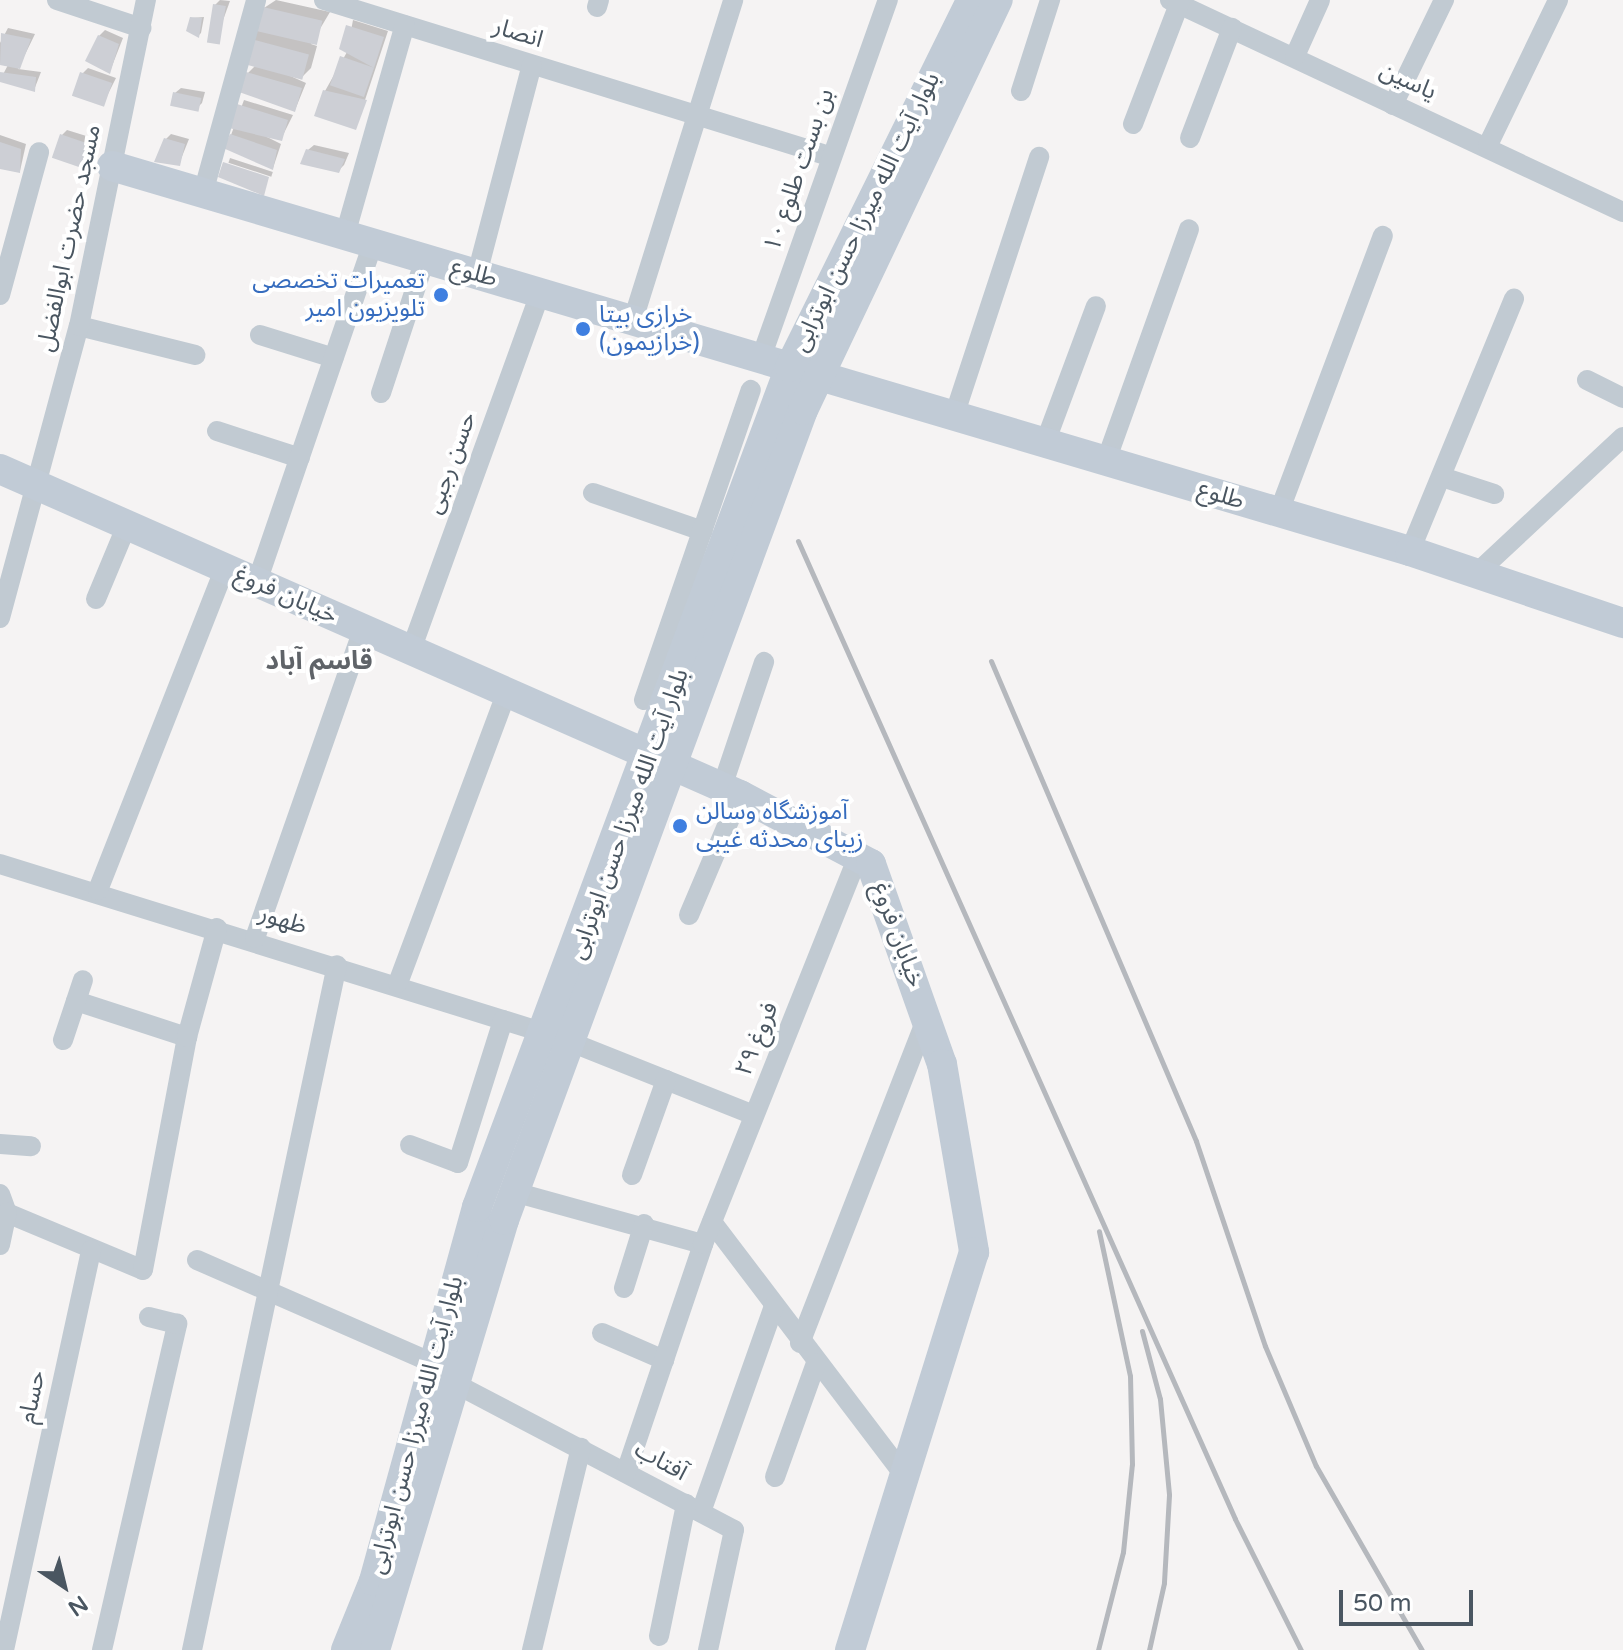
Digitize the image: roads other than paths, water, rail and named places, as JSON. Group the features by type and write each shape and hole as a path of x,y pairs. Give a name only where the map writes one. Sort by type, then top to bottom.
{"street":[{"name":"مسجد حضرت ابوالفضل","path":"0,618 79,326 146,0"},
{"path":"203,193 256,0"},
{"name":"انصار","path":"324,0 345,3 405,25 829,156"},
{"path":"633,320 733,0"},
{"name":"بن بست طلوع ۱۰","path":"761,358 829,156 888,0"},
{"name":"بلوار آیت الله میرزا حسن ابوترابی","path":"375,1650 558,1038 803,371 971,0"},
{"name":"بلوار آیت الله میرزا حسن ابوترابی","path":"661,760 675,651 747,446 803,371 998,0"},
{"path":"1021,91 1050,0"},
{"path":"1295,56 1320,0"},
{"path":"1393,105 1444,0"},
{"path":"1488,145 1558,0"},
{"path":"67,2 141,28"},
{"path":"1133,124 1174,2"},
{"name":"یاسین","path":"1174,2 1295,56 1393,105 1488,145 1623,212"},
{"path":"257,582 334,358 405,25"},
{"path":"1190,138 1232,28"},
{"path":"477,274 532,65"},
{"path":"0,295 39,152"},
{"path":"954,416 1039,157"},
{"name":"طلوع","path":"112,166 1410,551 1623,623"},
{"path":"1106,461 1189,229"},
{"path":"1279,512 1383,236"},
{"path":"381,393 425,259"},
{"name":"حسن رجبی","path":"411,650 540,293"},
{"path":"1410,551 1514,299"},
{"path":"1045,443 1096,306"},
{"path":"79,326 195,355"},
{"path":"260,335 334,358"},
{"path":"1587,380 1623,398"},
{"path":"644,700 675,651 703,531 747,446 751,390"},
{"path":"217,431 300,458"},
{"path":"1478,572 1623,437"},
{"name":"خیابان فروغ","path":"0,469 731,791 859,854 880,880 927,1017 955,1125 974,1252 969,1285 901,1471 850,1650"},
{"path":"1442,477 1494,494"},
{"path":"593,493 703,531"},
{"path":"96,599 127,525"},
{"path":"98,890 225,568"},
{"path":"255,938 363,629"},
{"path":"689,915 731,791 764,662"},
{"path":"398,983 507,692"},
{"name":"فروغ ۲۹","path":"626,1472 703,1244 859,854"},
{"name":"ظهور","path":"0,864 98,890 398,983 558,1038 754,1115"},
{"path":"0,1245 4,1204 91,1250 143,1270 187,1037 217,928"},
{"path":"192,1650 264,1290 337,965"},
{"path":"63,1040 83,980"},
{"path":"76,1001 187,1037"},
{"path":"800,1343 927,1017"},
{"path":"410,1145 458,1163 503,1020"},
{"name":"بلوار آیت الله میرزا حسن ابوترابی","path":"346,1650 374,1581 431,1362 477,1207 558,1038"},
{"path":"632,1175 666,1080"},
{"path":"0,1144 31,1146"},
{"path":"514,1192 644,1224 703,1244"},
{"path":"712,1222 800,1343 901,1471"},
{"path":"624,1288 644,1224"},
{"name":"حسام","path":"4,1650 91,1250"},
{"path":"197,1260 431,1362"},
{"path":"659,1636 693,1508 774,1306"},
{"path":"102,1650 177,1324 149,1317"},
{"path":"602,1333 664,1360"},
{"path":"775,1477 816,1363"},
{"name":"آفتاب","path":"454,1383 734,1530 708,1650"},
{"path":"532,1650 581,1448"}],"railway":[{"path":"798,541 1235,1519 1301,1650"},
{"path":"991,661 1196,1141 1265,1346 1316,1466 1422,1650"},
{"path":"1098,1650 1123,1552 1132,1464 1130,1376 1099,1231"},
{"path":"1142,1331 1160,1399 1169,1495 1164,1583 1149,1650"}],"place":[{"name":"تعمیرات تخصصی تلویزیون امیر","path":"441,295"},
{"name":"خرازی بیتا (خرازیمون)","path":"583,329"},
{"name":"آموزشگاه وسالن زیبای محدثه غیبی","path":"680,826"}],"district":[{"name":"قاسم آباد","path":"319,661"}]}
